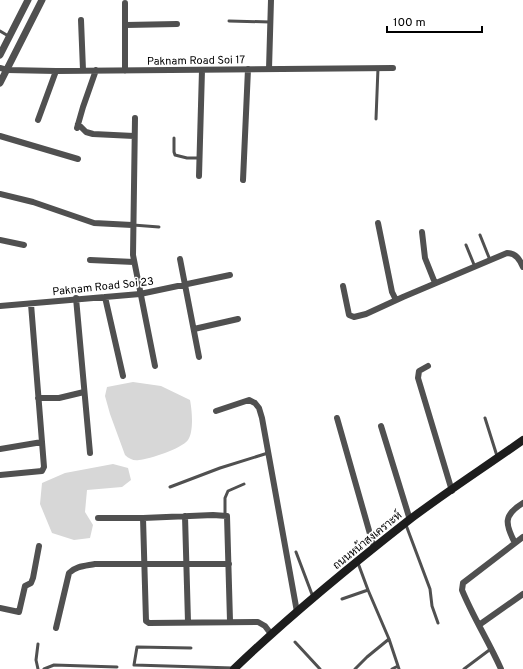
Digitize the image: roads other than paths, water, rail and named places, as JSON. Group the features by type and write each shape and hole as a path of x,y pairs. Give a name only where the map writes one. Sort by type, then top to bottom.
{"main road":[{"name":"ถนนหน้าสงเคราะห์","path":"234,668 271,634 374,548 497,458 523,441"}],"street":[{"path":"0,55 28,0"},
{"path":"0,83 3,69 42,0"},
{"path":"269,69 271,0"},
{"path":"125,3 125,70"},
{"path":"82,20 83,70"},
{"path":"126,25 177,24"},
{"name":"Paknam Road Soi 17","path":"3,69 56,71 393,68"},
{"path":"243,180 248,69"},
{"path":"96,70 78,126 86,132 93,134 134,136"},
{"path":"199,176 202,70"},
{"path":"38,120 56,71"},
{"path":"135,118 132,225 134,262 155,366"},
{"path":"0,136 78,159"},
{"path":"0,194 33,202 94,223 132,225"},
{"path":"378,223 392,292 396,300"},
{"path":"422,232 424,255 435,283"},
{"path":"0,240 24,245"},
{"path":"343,286 349,315 352,317 366,314 475,266 510,253 518,258 523,267"},
{"path":"180,259 199,357"},
{"path":"90,260 134,262"},
{"name":"Paknam Road Soi 23","path":"0,306 76,298 140,294 230,275"},
{"path":"105,297 123,376"},
{"path":"76,298 90,453"},
{"path":"0,475 42,471 44,467 30,304"},
{"path":"194,329 238,319"},
{"path":"428,366 419,371 417,374 452,491"},
{"path":"38,398 59,398 84,392"},
{"path":"216,411 245,400 249,400 255,403 260,413 298,612"},
{"path":"337,418 374,548"},
{"path":"381,426 408,522"},
{"path":"0,449 42,442"},
{"path":"515,543 509,532 507,524 508,518 513,509 523,504"},
{"path":"98,518 225,515 228,518 230,622"},
{"path":"185,516 188,622"},
{"path":"143,518 146,621 149,623 258,622 265,626 271,634"},
{"path":"501,669 492,648 462,590 462,585 523,537"},
{"path":"0,608 19,612 25,586 31,583 33,578 39,546"},
{"path":"56,628 69,573 73,569 80,566 95,564 229,564"},
{"path":"479,625 523,594"}],"lane":[{"path":"229,21 270,22"},
{"path":"0,31 10,37"},
{"path":"376,119 378,68"},
{"path":"174,138 175,155 187,158 199,158"},
{"path":"132,225 159,227"},
{"path":"480,235 490,260"},
{"path":"466,244 475,266"},
{"path":"486,418 497,458"},
{"path":"170,487 220,468 268,453"},
{"path":"225,515 225,498 228,491 244,484"},
{"path":"408,522 430,589 432,606 438,623"},
{"path":"296,552 314,598"},
{"path":"358,561 368,590 389,639 398,668 392,669"},
{"path":"342,599 368,590"},
{"path":"354,669 389,639"},
{"path":"295,642 320,669"},
{"path":"38,644 36,660 38,669"},
{"path":"191,648 137,647 134,665 234,668"},
{"path":"464,669 492,648"},
{"path":"44,669 54,665 117,667"}]}
